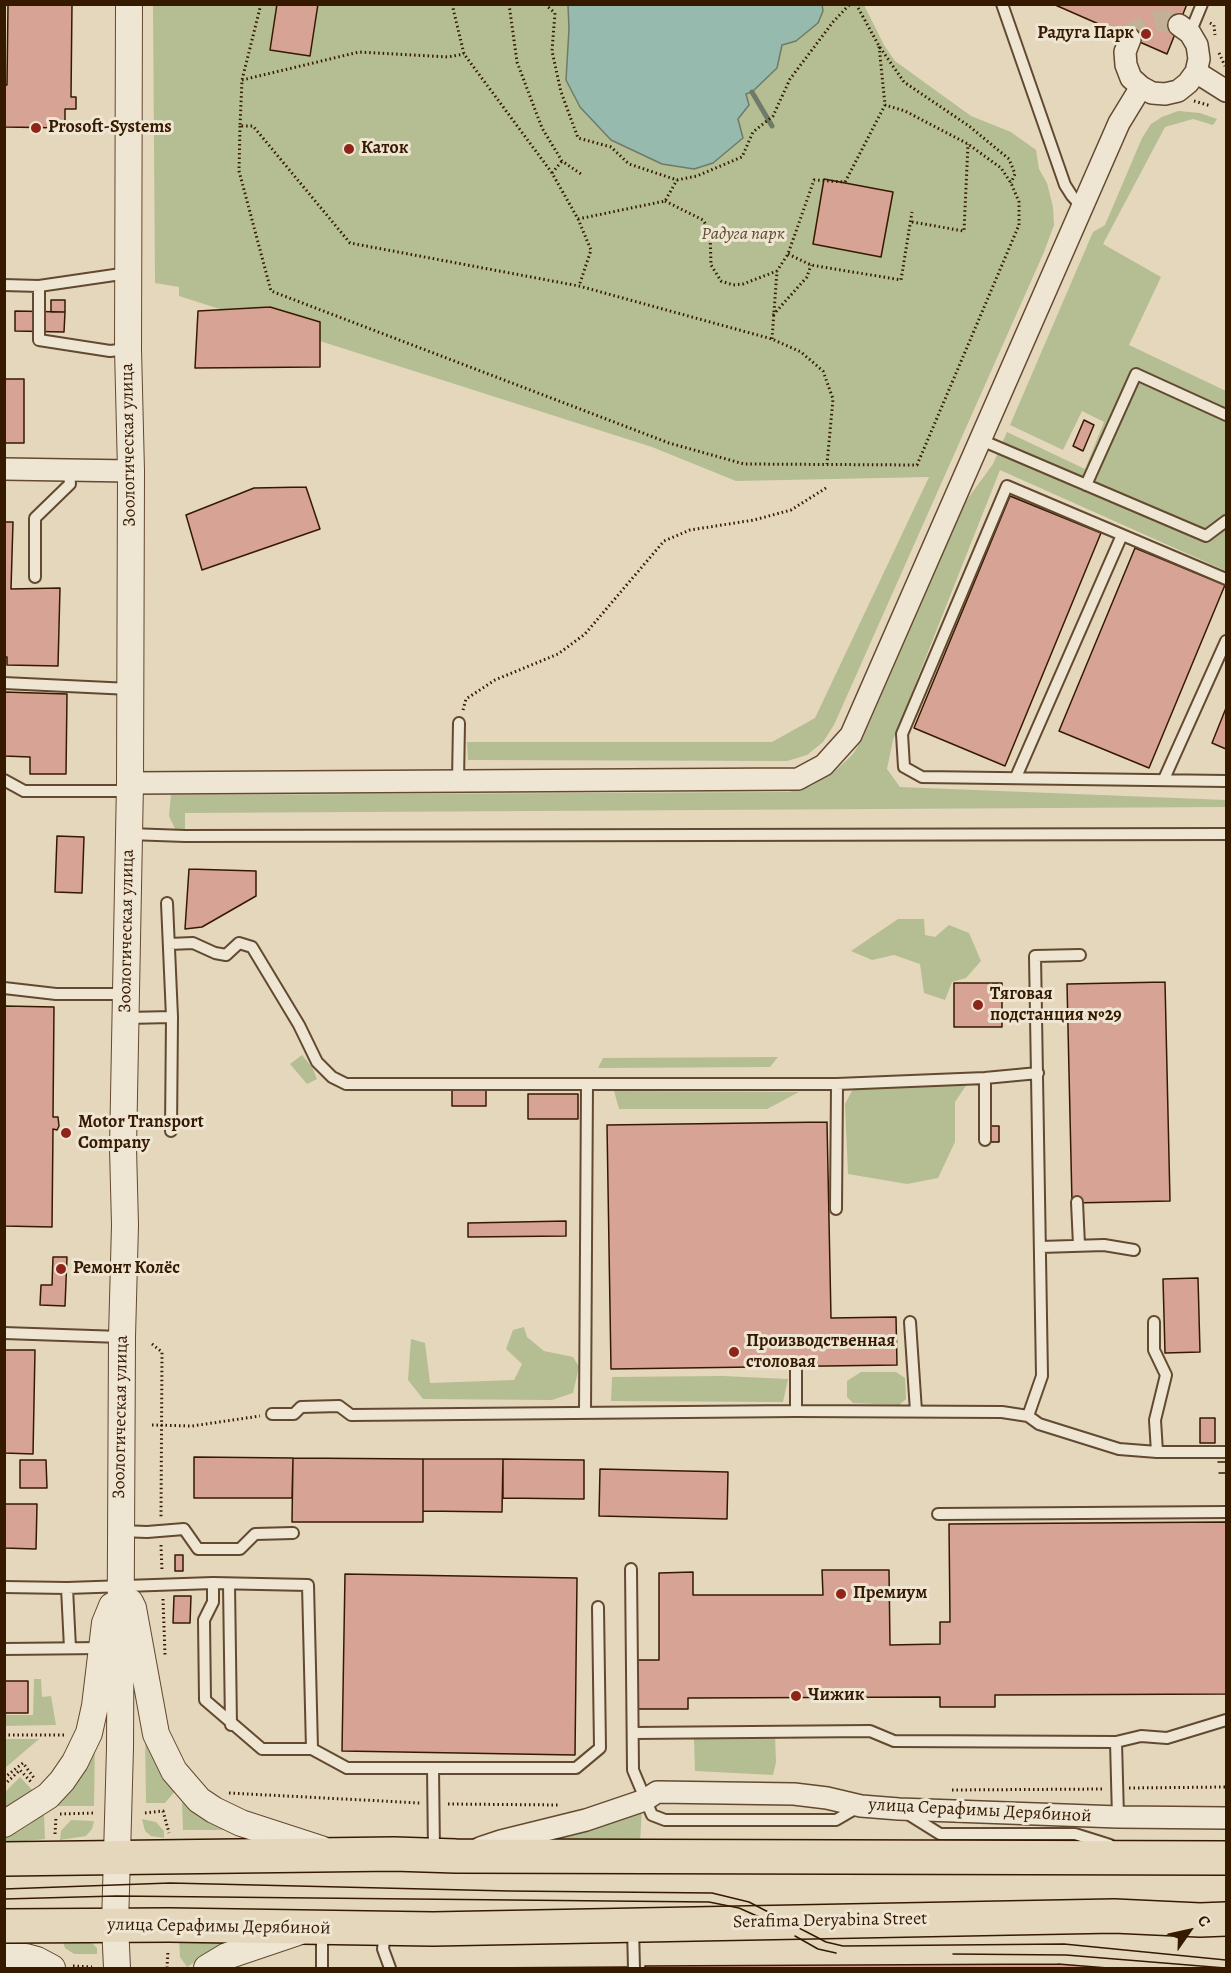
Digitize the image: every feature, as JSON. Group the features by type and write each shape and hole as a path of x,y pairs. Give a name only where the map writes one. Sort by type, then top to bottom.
{"main road":[{"name":"улица Серафимы Дерябиной","path":"117,1857 170,1847 342,1856 1227,1858"},
{"path":"4,1860 117,1857"},
{"path":"1114,1916 1227,1930"},
{"name":"Serafima Deryabina Street","path":"633,1926 1114,1916 1227,1919"},
{"name":"улица Серафимы Дерябиной","path":"4,1926 385,1928 633,1926"}],"street":[{"name":"Зоологическая улица","path":"120,1586 130,787 129,4"},
{"path":"1130,39 1125,52 1126,65 1131,78 1152,93 1165,94 1178,91 1196,72 1199,59 1197,45 1184,29"},
{"path":"1196,72 1220,99"},
{"path":"130,787 458,781 798,779 824,765 851,735 1119,123 1141,87"},
{"path":"4,469 131,471"},
{"path":"117,1968 117,1857 111,1648 105,1623 120,1586"},
{"path":"120,1586 133,1608 156,1734 170,1763 187,1788 214,1810 241,1823 342,1856"},
{"path":"4,1824 48,1796 75,1762 89,1733 111,1648"},
{"name":"улица Серафимы Дерябиной","path":"445,1855 586,1820 645,1800 657,1792 794,1794 827,1798 861,1806 899,1809 1118,1817 1227,1818"},
{"path":"207,1968 227,1956 316,1927"},
{"path":"4,1957 26,1957 50,1967"}],"lane":[{"path":"1002,4 1065,185 1082,207"},
{"path":"1184,29 1202,4"},
{"path":"4,285 39,286 128,273"},
{"path":"39,286 39,340 110,351 128,349"},
{"path":"1086,484 1136,374 1227,415"},
{"path":"981,440 1206,536 1227,521"},
{"path":"35,577 36,518 70,484 69,470"},
{"path":"1227,579 1006,486 902,734 904,767 922,777 1227,781"},
{"path":"1016,777 1122,535"},
{"path":"1164,779 1227,640"},
{"path":"4,683 130,689"},
{"path":"458,781 459,723"},
{"path":"4,780 8,780 24,791 130,787"},
{"path":"129,834 245,836 1227,834"},
{"path":"167,903 172,1017 171,1131"},
{"path":"169,944 193,943 215,953 226,955 239,943 252,947 299,1025 317,1062 332,1077 346,1084 837,1084 985,1078 1038,1073"},
{"path":"1028,1416 1042,1376 1035,956 1080,955"},
{"path":"4,988 126,1006 172,1017"},
{"path":"985,1078 985,1140"},
{"path":"585,1412 587,1084"},
{"path":"836,1209 837,1084"},
{"path":"1077,1202 1079,1245"},
{"path":"1041,1247 1104,1245 1134,1250"},
{"path":"1154,1322 1154,1350 1166,1375 1155,1420 1157,1452"},
{"path":"910,1323 915,1411"},
{"path":"4,1333 122,1337"},
{"path":"796,1368 796,1411"},
{"path":"272,1414 294,1414 301,1407 339,1406 351,1415 796,1411 1002,1412 1028,1416 1039,1424 1119,1449 1157,1452 1227,1452"},
{"path":"938,1514 1227,1512"},
{"path":"120,1531 147,1532 184,1529 198,1549 240,1549 255,1534 293,1533"},
{"path":"631,1569 633,1770 645,1800"},
{"path":"213,1583 213,1602 204,1620 205,1700 231,1725 262,1749 312,1749 347,1768 576,1768 600,1748 598,1607"},
{"path":"4,1587 67,1588 213,1583 308,1585 312,1749"},
{"path":"229,1584 231,1725"},
{"path":"67,1588 70,1648"},
{"path":"4,1649 111,1648"},
{"path":"633,1732 870,1731 894,1741 1116,1742 1141,1736 1167,1738 1227,1720"},
{"path":"1116,1742 1118,1817"},
{"path":"433,1768 434,1803 445,1855"},
{"path":"899,1809 940,1834 1075,1834 1190,1858"},
{"path":"633,1926 634,1968"},
{"path":"316,1927 322,1968"},
{"path":"385,1928 383,1949 390,1968"}],"path":[{"path":"261,4 242,80 239,171 271,291 669,443 744,464 917,465 1019,225 1019,202 1011,183 1001,168 968,144 905,111 885,105"},
{"path":"452,4 464,54 552,173 578,219 591,250 579,286"},
{"path":"509,4 517,62 542,128 562,161 581,174"},
{"path":"545,4 555,13 552,51 561,92 578,138 611,147 629,164 677,180 697,176 742,157 753,132 772,117 790,79 833,22 850,4"},
{"path":"856,4 879,46 904,82 969,126 1009,159 1015,174 1011,183"},
{"path":"772,339 777,271 788,254 814,180 845,182 885,105 879,46"},
{"path":"242,80 359,52 448,57 464,54"},
{"path":"1191,100 1220,99"},
{"path":"240,126 253,126 350,243 579,286 772,339 801,352 823,372 833,399 827,464"},
{"path":"911,222 963,231 968,144"},
{"path":"552,173 562,161"},
{"path":"665,201 677,180"},
{"path":"578,219 665,201 703,220 710,231 711,265 721,281 733,285 742,284 777,271"},
{"path":"788,254 811,265 901,280 912,213"},
{"path":"773,315 807,277 811,265"},
{"path":"459,723 466,699 495,680 558,654 585,634 663,541 690,530 754,520 791,510 826,489"},
{"path":"152,1344 162,1352 161,1531 165,1656"},
{"path":"152,1425 192,1426 272,1414"},
{"path":"4,1735 65,1735"},
{"path":"4,1778 23,1763 35,1779"},
{"path":"4,1785 20,1770 38,1790"},
{"path":"950,1790 1227,1787"},
{"path":"228,1793 434,1803 563,1806 575,1808 586,1820"},
{"path":"145,1813 163,1811 167,1808"},
{"path":"163,1811 170,1847"},
{"path":"54,1836 57,1814 97,1813"}],"green space":[{"name":"Радуга парк","path":"153,5 864,5 884,45 895,61 971,116 1011,132 1036,150 1039,169 1047,183 1053,207 1054,225 834,725 823,742 807,755 787,761 468,760 467,742 772,742 815,718 929,477 736,481 652,447 179,296 179,287 155,283"},
{"path":"1178,111 1200,113 1217,119 1213,125 1193,119 1165,127 1103,244 1161,277 1129,345 1226,391 1226,571 1000,470 893,740 887,769 900,787 1226,800 1226,807 185,813 185,831 176,831 169,816 171,795 789,792 811,786 833,773 853,754 863,738 966,501 993,464 1007,432 1085,469 1104,422 1082,411 1063,450 1010,425 1093,232 1105,225 1142,138 1151,124"},
{"path":"898,919 924,919 925,935 935,937 949,925 969,933 981,961 966,978 952,982 945,1000 924,993 920,964 894,955 872,960 851,951"},
{"path":"302,1055 312,1067 317,1079 307,1084 290,1064"},
{"path":"778,1057 770,1067 598,1068 603,1058"},
{"path":"967,1084 955,1102 955,1142 938,1178 907,1184 848,1174 845,1104 854,1087"},
{"path":"614,1091 799,1092 767,1109 619,1109"},
{"path":"524,1327 527,1337 544,1351 573,1357 579,1367 573,1393 552,1400 423,1399 408,1380 411,1339 425,1343 430,1383 514,1380 522,1364 506,1349 513,1330"},
{"path":"861,1372 896,1372 905,1378 906,1399 899,1405 853,1403 847,1397 847,1381"},
{"path":"723,1376 788,1379 783,1402 611,1401 612,1377"},
{"path":"34,1679 41,1679 42,1697 51,1696 56,1725 5,1726 5,1715 33,1715"},
{"path":"145,1732 176,1790 165,1803 146,1803"},
{"path":"775,1735 776,1762 773,1775 695,1771 694,1739"},
{"path":"95,1736 94,1806 55,1806"},
{"path":"5,1739 39,1739 5,1768"},
{"path":"20,1777 36,1794 5,1812 5,1792"},
{"path":"189,1795 241,1830 183,1830 182,1803"},
{"path":"642,1807 640,1844 529,1840"},
{"path":"44,1814 45,1839 5,1843 5,1837 18,1832"},
{"path":"142,1819 156,1822 164,1831 164,1838 151,1836 145,1831"},
{"path":"71,1820 94,1821 92,1829 86,1836 60,1840 61,1831"},
{"path":"62,1939 90,1941 97,1948 97,1954 74,1954 65,1948"},
{"path":"179,1939 254,1939 209,1953 187,1967 180,1957"}],"water":[{"path":"822,4 823,11 818,23 796,41 782,45 777,68 752,92 746,94 749,105 738,119 743,138 713,163 694,169 662,164 611,140 580,107 566,80 568,5"}],"building":[{"path":"8,4 72,4 71,97 76,97 76,109 65,109 65,128 4,127"},
{"path":"277,4 318,4 310,56 270,50"},
{"name":"Радуга Парк","path":"1053,4 1187,4 1167,54"},
{"path":"824,179 893,192 881,257 813,244"},
{"path":"51,300 65,300 65,312 51,312"},
{"path":"270,307 320,322 320,367 195,368 198,311"},
{"path":"15,311 65,312 64,332 15,331"},
{"path":"4,379 24,379 24,443 4,443"},
{"path":"1084,420 1094,425 1083,451 1073,446"},
{"path":"306,487 320,529 202,570 186,515 254,488"},
{"path":"1010,496 1101,533 1005,766 914,728"},
{"path":"4,522 13,522 11,589 60,588 58,666 7,665 7,657 4,657"},
{"path":"1135,548 1225,585 1149,768 1059,731"},
{"path":"4,692 67,694 66,774 30,774 30,757 4,756"},
{"path":"1226,708 1226,749 1212,743"},
{"path":"57,836 84,837 82,893 55,892"},
{"path":"189,869 256,871 256,896 202,927 185,929"},
{"path":"1165,982 1170,1201 1072,1203 1067,984"},
{"name":"Тяговая подстанция №29","path":"954,983 1002,983 1002,1027 954,1027"},
{"path":"5,1006 54,1007 53,1117 58,1117 59,1126 57,1130 53,1129 52,1227 4,1226"},
{"path":"486,1089 486,1106 452,1106 452,1090"},
{"path":"528,1094 578,1094 578,1119 528,1119"},
{"path":"827,1122 831,1318 896,1317 897,1365 611,1369 607,1125"},
{"path":"991,1126 999,1126 999,1142 991,1142"},
{"path":"566,1221 566,1236 468,1237 468,1223"},
{"path":"53,1257 67,1257 65,1306 40,1305 41,1285 52,1285"},
{"path":"1198,1278 1200,1352 1165,1353 1163,1279"},
{"path":"5,1350 35,1350 33,1454 4,1453"},
{"path":"1200,1418 1215,1418 1215,1443 1200,1443"},
{"path":"194,1457 293,1458 292,1498 194,1498"},
{"path":"293,1458 423,1459 423,1522 292,1522"},
{"path":"423,1459 503,1459 502,1512 423,1511"},
{"path":"503,1459 584,1460 584,1499 503,1498"},
{"path":"20,1460 46,1460 47,1488 20,1488"},
{"path":"600,1469 728,1472 727,1519 599,1516"},
{"path":"4,1504 37,1504 36,1549 4,1548"},
{"path":"1226,1522 1226,1694 995,1695 995,1707 940,1707 940,1697 688,1698 688,1709 637,1709 637,1660 659,1660 659,1573 693,1572 693,1595 823,1595 822,1570 889,1570 890,1645 940,1644 940,1622 950,1622 949,1524"},
{"path":"175,1555 183,1555 183,1571 175,1571"},
{"path":"345,1574 577,1578 575,1755 342,1751"},
{"path":"174,1596 191,1596 190,1623 173,1623"},
{"path":"4,1681 28,1681 28,1713 4,1713"},
{"path":"1058,1964 1108,1968 645,1968 645,1966"},
{"path":"629,1967 629,1968 472,1968"}],"waterway":[{"path":"752,92 772,126"}],"tunnel":[{"path":"1130,39 1137,30 1147,24 1169,21 1179,25"}],"tram line":[{"path":"1218,1462 1226,1462"},
{"path":"1219,1473 1226,1473"},
{"path":"4,1889 170,1883 712,1893 749,1902 826,1942 843,1946 1064,1944 1226,1960"},
{"path":"4,1899 116,1896 709,1902 739,1908 766,1920"},
{"path":"795,1936 818,1949 836,1953"},
{"path":"953,1954 1066,1955 1225,1968"}],"place":[{"name":"Радуга Парк","path":"1146,34"},
{"name":"Prosoft-Systems","path":"36,128"},
{"name":"Каток","path":"349,149"},
{"name":"Тяговая подстанция №29","path":"978,1005"},
{"name":"Motor Transport Company","path":"66,1133"},
{"name":"Ремонт Колёс","path":"61,1269"},
{"name":"Производственная столовая","path":"734,1352"},
{"name":"Премиум","path":"841,1594"},
{"name":"Чижик","path":"796,1696"}]}
